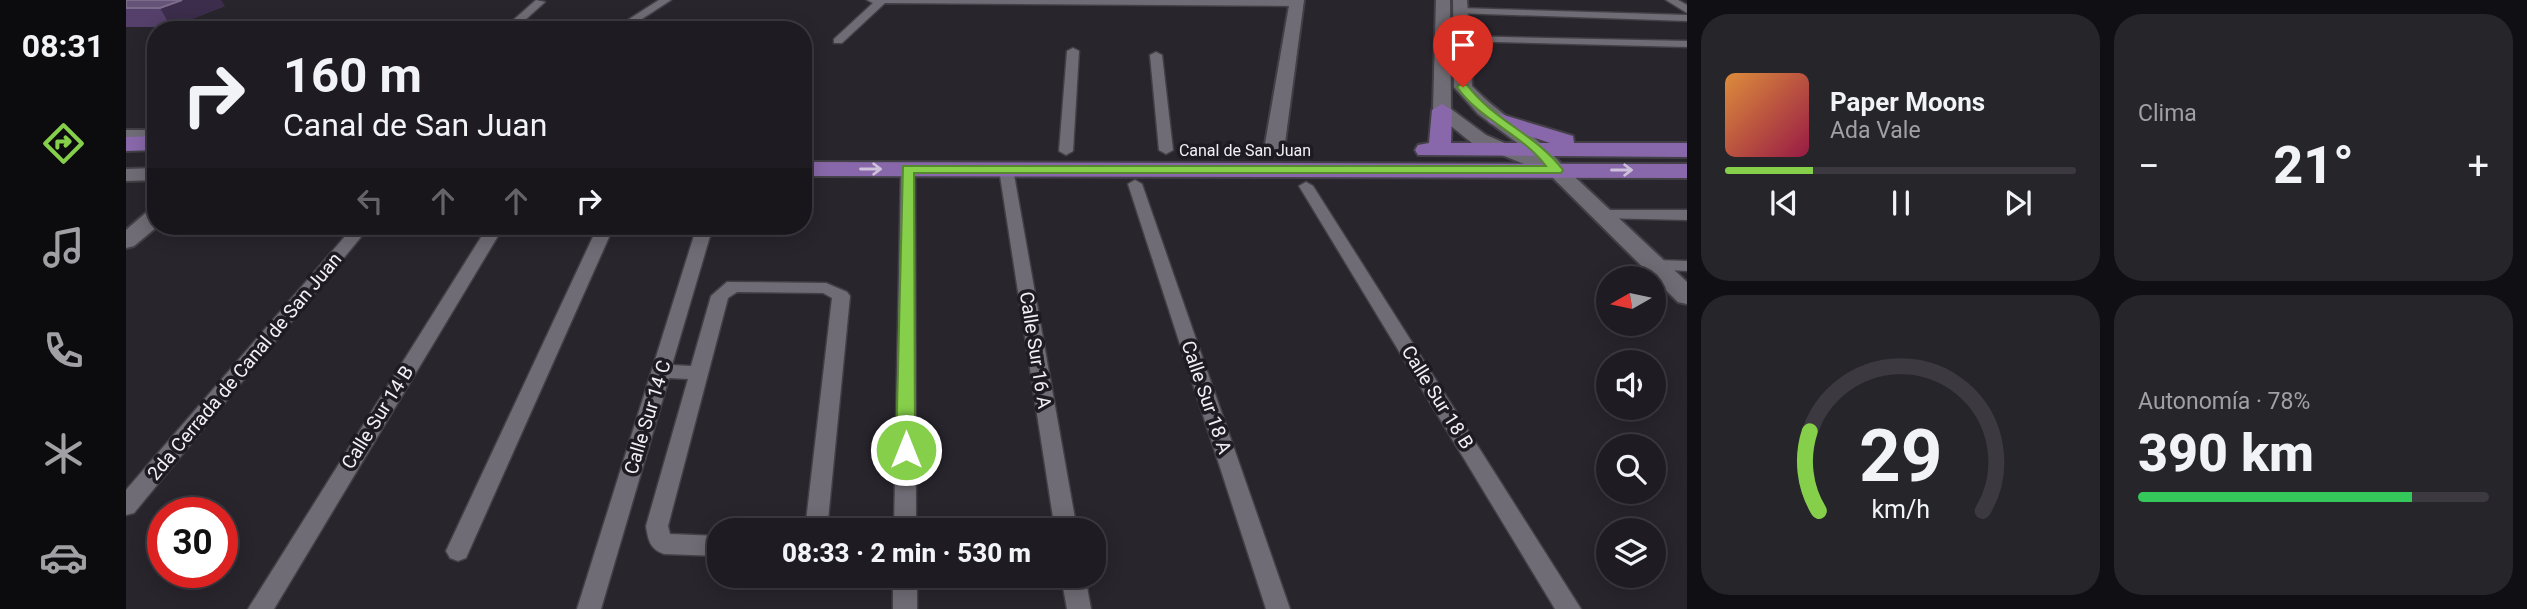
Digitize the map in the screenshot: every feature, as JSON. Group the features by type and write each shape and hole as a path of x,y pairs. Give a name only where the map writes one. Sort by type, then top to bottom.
{"main road":[{"path":"1440,150 1442,110"},
{"path":"1491,114 1598,150"},
{"path":"126,144 147,143"},
{"name":"Canal de San Juan","path":"812,151 1687,150"},
{"path":"126,152 147,153"},
{"name":"Canal de San Juan","path":"812,170 907,175 1006,169 1687,171"}],"street":[{"path":"632,21 666,0"},
{"path":"872,0 1296,2 1274,150"},
{"path":"838,41 882,0"},
{"path":"1443,0 1442,110 1465,132 1500,150 1556,170"},
{"path":"1520,0 1522,13"},
{"path":"1671,0 1687,10"},
{"path":"518,21 540,2"},
{"path":"1687,18 1522,13 1460,6 1463,87 1491,114 1540,150 1556,170 1687,296"},
{"path":"1461,39 1687,44"},
{"path":"1066,151 1073,51"},
{"path":"1156,55 1166,150"},
{"path":"1442,110 1461,105 1491,114"},
{"path":"126,136 147,136"},
{"name":"Calle Sur 16 A","path":"1006,169 1064,518"},
{"path":"126,175 147,174"},
{"path":"905,518 907,175"},
{"name":"Calle Sur 18 A","path":"1135,184 1278,609"},
{"name":"Calle Sur 18 B","path":"1306,186 1569,609"},
{"path":"1604,215 1687,215"},
{"path":"126,241 147,224"},
{"name":"2da Cerrada de Canal de San Juan","path":"126,506 354,235"},
{"name":"Calle Sur 14 B","path":"260,609 490,235"},
{"path":"458,551 602,235"},
{"name":"Calle Sur 14 C","path":"589,609 702,235"},
{"path":"1656,265 1687,265"},
{"path":"707,546 672,546 659,539 657,533 696,373 720,296 727,288 741,285 826,288 841,296 817,518"},
{"path":"661,371 696,373"},
{"path":"905,588 905,609"},
{"path":"1075,588 1079,609"}],"building":[{"path":"126,0 182,0 160,8 126,8"}],"route":[{"path":"906,450 908,169 1556,170 1540,150 1484,110 1466,94 1463,87"}]}
